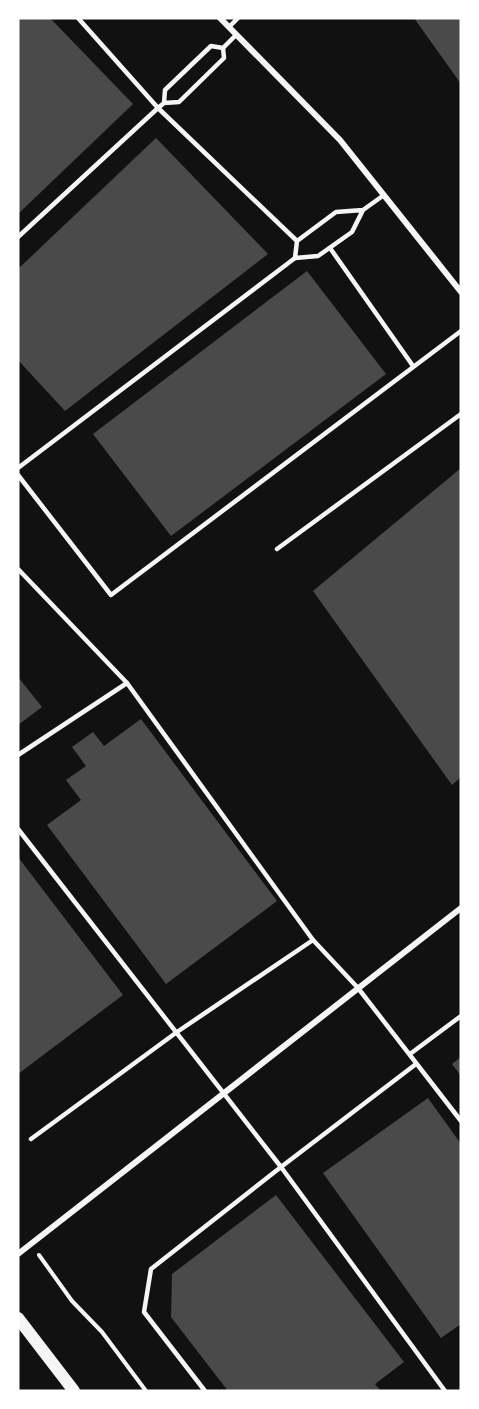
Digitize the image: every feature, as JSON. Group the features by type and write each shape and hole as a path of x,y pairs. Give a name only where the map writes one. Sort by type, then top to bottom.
{"main road":[{"path":"18,1318 74,1391"}],"street":[{"path":"220,18 340,140 461,292"},
{"path":"18,1254 461,908"}],"lane":[{"path":"78,18 158,108 297,241"},
{"path":"229,27 238,18"},
{"path":"223,48 236,35"},
{"path":"164,103 165,90 211,46 223,48"},
{"path":"18,237 158,108 164,103 179,102 224,58 223,48"},
{"path":"18,468 295,258 318,256 352,232 363,210 384,195"},
{"path":"295,258 297,241 336,212 363,210"},
{"path":"330,248 413,366"},
{"path":"18,475 111,595 461,331"},
{"path":"277,549 461,414"},
{"path":"18,569 127,683 314,940 358,988 461,1121"},
{"path":"18,755 127,683"},
{"path":"18,829 282,1167 445,1391"},
{"path":"31,1139 177,1032 314,940"},
{"path":"410,1054 461,1016"},
{"path":"205,1391 144,1312 151,1269 416,1064"}],"path":[{"path":"57,1279 72,1301 102,1332 146,1391"}],"building":[{"path":"18,18 50,18 133,104 18,214"},
{"path":"414,18 461,18 461,84"},
{"path":"156,138 268,254 65,411 18,360 18,269"},
{"path":"307,271 386,374 171,536 93,434"},
{"path":"461,468 461,777 452,785 313,591"},
{"path":"18,677 42,707 18,725"},
{"path":"141,719 277,901 166,984 47,825 81,800 66,780 86,766 72,747 93,732 104,746"},
{"path":"18,857 123,995 18,1074"},
{"path":"461,1057 461,1076 452,1064"},
{"path":"428,1098 461,1144 461,1324 441,1338 323,1173"},
{"path":"276,1195 404,1362 375,1384 381,1391 228,1391 171,1317 172,1274"}]}
